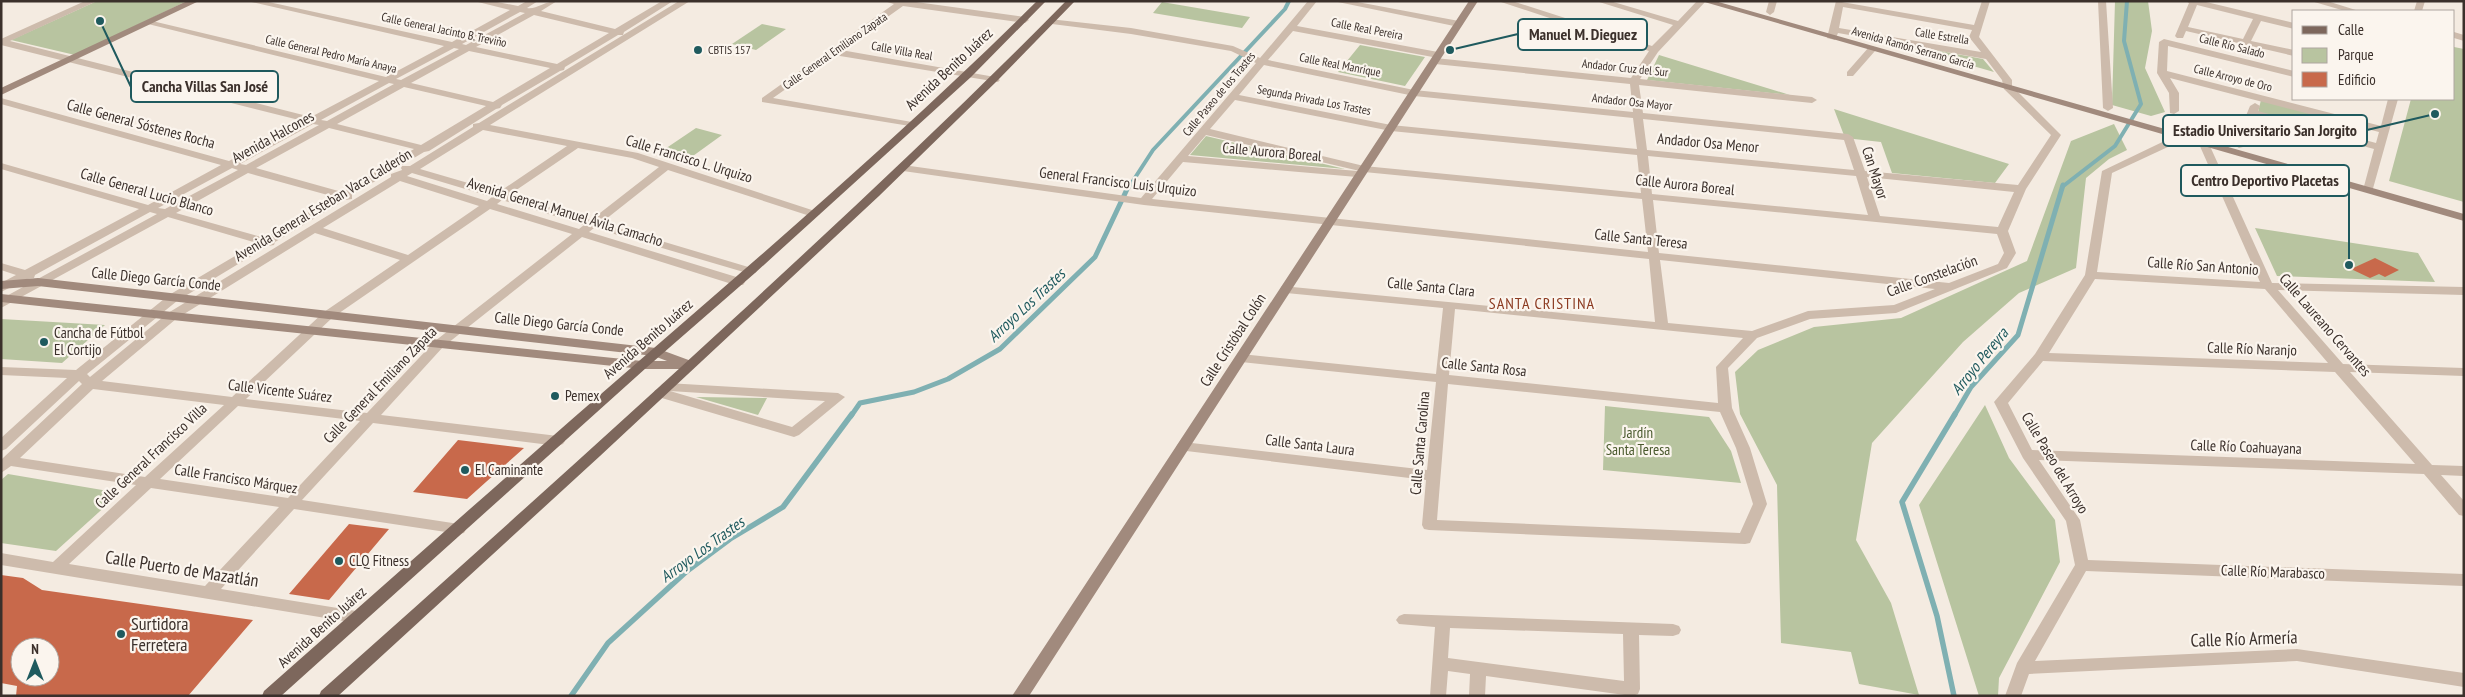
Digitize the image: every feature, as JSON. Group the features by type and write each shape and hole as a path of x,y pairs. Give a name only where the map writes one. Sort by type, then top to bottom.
{"main road":[{"name":"Avenida Benito Juárez","path":"270,696 356,617 459,529 656,352 739,282 968,75 1042,1"},
{"path":"327,696 664,390 903,168 995,80 1071,1"}],"street":[{"path":"69,1 89,3"},
{"path":"1,92 195,1"},
{"name":"Calle General Jacinto B. Treviño","path":"251,1 572,70"},
{"path":"478,1 520,9"},
{"name":"Avenida Halcones","path":"3,286 520,9 553,1"},
{"name":"Avenida General Esteban Vaca Calderón","path":"1,446 79,374 173,298 668,1"},
{"path":"888,1 1025,20"},
{"name":"Calle Paseo de los Trastes","path":"1140,202 1180,159 1313,1"},
{"path":"1337,1 1459,24"},
{"name":"Calle Cristóbal Colón","path":"1020,696 1474,1"},
{"path":"1502,1 1654,50"},
{"path":"1600,1 1679,24"},
{"path":"1662,326 1634,81 1654,50 1703,1"},
{"name":"Avenida Ramón Serrano García","path":"1703,1 1833,34 2007,84"},
{"name":"Avenida Ramón Serrano García","path":"1730,1 1770,12 1872,49 2111,112 2205,140"},
{"path":"1770,12 1773,1"},
{"path":"1986,1 1974,37 2007,84 2056,135 2021,188 2002,231"},
{"path":"2102,1 2111,112"},
{"path":"2314,1 2351,10"},
{"name":"Avenida General Esteban Vaca Calderón","path":"5,464 90,384 172,316 682,2"},
{"name":"Calle General Emiliano Zapata","path":"903,2 765,100 912,125"},
{"path":"2177,45 2192,2 2215,4 2292,26"},
{"path":"1,42 89,3"},
{"path":"1833,34 1840,3 1977,28"},
{"path":"534,7 630,35"},
{"name":"Avenida Halcones","path":"4,300 468,48 534,7"},
{"path":"2246,42 2258,17"},
{"name":"Calle Real Manrique","path":"1052,21 1131,31 1233,48 1262,62 1414,93"},
{"name":"Calle General Pedro María Anaya","path":"148,24 510,109"},
{"name":"Calle Real Pereira","path":"1291,28 1437,58"},
{"path":"2184,28 2292,53"},
{"name":"Calle Estrella","path":"1833,34 1987,56"},
{"path":"1,42 438,153"},
{"name":"Calle Río Salado","path":"2162,73 2164,42 2292,74"},
{"path":"1850,74 1872,49"},
{"name":"Calle Villa Real","path":"834,52 995,80"},
{"name":"Andador Cruz del Sur","path":"1437,58 1812,100"},
{"path":"2162,73 2174,93 2174,111"},
{"name":"Calle Arroyo de Oro","path":"2162,73 2385,130"},
{"name":"Andador Osa Mayor","path":"1414,93 1848,137"},
{"name":"Segunda Privada Los Trastes","path":"1233,97 1391,128"},
{"path":"2239,145 2258,98"},
{"path":"2369,186 2393,100"},
{"name":"Calle General Sóstenes Rocha","path":"1,101 360,200"},
{"path":"2252,113 2380,147"},
{"name":"Calle Francisco L. Urquizo","path":"465,123 634,155 814,214"},
{"name":"Andador Osa Menor","path":"1391,128 2021,188"},
{"path":"1204,131 1363,172"},
{"name":"Calle Paseo del Arroyo","path":"2082,564 2072,520 2028,456 2001,402 2040,357 2091,275 2106,171 2182,133"},
{"name":"Can Mayor","path":"1848,137 1875,218"},
{"path":"2205,140 2239,145 2464,218"},
{"path":"2205,140 2369,186 2464,209"},
{"name":"Calle Laureano Cervantes","path":"2205,140 2268,286 2464,511"},
{"name":"Calle General Francisco Villa","path":"56,568 328,315 576,144"},
{"name":"Calle Aurora Boreal","path":"1180,159 1647,196 2002,231"},
{"name":"Avenida General Manuel Ávila Camacho","path":"396,165 751,271"},
{"name":"Calle General Lucio Blanco","path":"1,166 284,247"},
{"name":"Calle General Emiliano Zapata","path":"208,593 439,344 666,166"},
{"name":"General Francisco Luis Urquizo","path":"903,168 1140,202 1330,221"},
{"name":"Avenida General Manuel Ávila Camacho","path":"384,172 739,282"},
{"name":"Calle Santa Teresa","path":"1330,221 1949,287"},
{"path":"313,229 410,259"},
{"name":"Calle Constelación","path":"1429,525 1745,539 1760,504 1743,448 1725,408 1722,367 1752,335 1808,315 1896,309 2003,266 2010,253 2002,231"},
{"path":"1,266 27,274 38,282"},
{"name":"Calle Río San Antonio","path":"2091,275 2268,286 2464,291"},
{"name":"Calle Diego García Conde","path":"3,286 38,282 656,352 690,366"},
{"name":"Calle Santa Clara","path":"1286,289 1752,335"},
{"path":"4,300 642,365 690,366"},
{"name":"Calle Santa Carolina","path":"1429,525 1449,305"},
{"name":"Calle Río Naranjo","path":"2040,357 2464,372"},
{"name":"Calle Santa Rosa","path":"1241,358 1725,408"},
{"path":"1,371 79,374 90,384"},
{"name":"Calle Vicente Suárez","path":"90,384 558,441"},
{"path":"664,390 838,397 794,432 664,390"},
{"name":"Calle Santa Laura","path":"1183,447 1434,476"},
{"name":"Calle Río Coahuayana","path":"2028,456 2464,471"},
{"name":"Calle Francisco Márquez","path":"5,464 147,482 459,529"},
{"name":"Calle Puerto de Mazatlán","path":"1,558 356,617"},
{"path":"2013,696 2023,668 2082,564"},
{"name":"Calle Río Marabasco","path":"2082,564 2464,580"},
{"path":"1404,620 1673,630"},
{"path":"1438,696 1443,621"},
{"path":"1440,664 1632,689 1630,628"},
{"name":"Calle Río Armería","path":"2023,668 2296,655 2464,680"},
{"path":"1477,696 1478,668"}],"green space":[{"path":"97,1 187,1 75,55 11,40"},
{"path":"2115,1 2148,1 2152,31 2145,68 2165,112 2151,116 2112,105"},
{"path":"1162,2 1250,17 1242,28 1153,13"},
{"path":"762,24 786,29 756,50 732,44"},
{"path":"1882,40 1983,59 1994,72"},
{"path":"1360,45 1425,57 1405,86 1338,72"},
{"path":"2455,47 2464,49 2464,202 2389,181 2411,100 2455,100"},
{"path":"1659,55 1790,95 1647,80"},
{"path":"2261,100 2311,113 2308,125 2258,112"},
{"path":"1834,109 2009,164 1995,183 1892,173 1881,142 1845,138"},
{"path":"2114,124 2127,150 2109,159 2086,178 2076,268 2019,293 1963,342 1872,443 1856,540 1891,603 1919,695 1859,684 1851,652 1781,643 1777,485 1740,414 1735,372 1758,350 1814,327 1901,318 2027,261 2071,141"},
{"path":"696,128 722,135 686,161 659,153"},
{"path":"1206,136 1345,169 1190,155"},
{"path":"2255,228 2418,253 2435,282 2277,276"},
{"name":"Cancha de Fútbol El Cortijo","path":"1,319 105,325 62,363 1,359"},
{"path":"696,397 767,398 758,415"},
{"path":"1985,405 2009,458 2055,520 2060,562 1999,678 1998,696 1979,696 1919,505"},
{"name":"Jardín Santa Teresa","path":"1605,406 1709,417 1731,451 1741,483 1603,470"},
{"path":"8,474 120,493 56,551 1,543 1,480"}],"building":[{"path":"2375,258 2399,270 2385,277 2379,274 2370,278 2351,269"},
{"name":"El Caminante","path":"458,440 524,448 467,499 413,492"},
{"name":"CLQ Fitness","path":"349,524 389,529 329,600 289,594"},
{"name":"Surtidora Ferretera","path":"1,575 23,578 42,590 253,620 188,696 16,696 17,687 60,687 60,637 10,637 10,685 1,683"}],"waterway":[{"name":"Arroyo Los Trastes","path":"1129,187 1153,150 1285,9 1289,1"},
{"name":"Arroyo Pereyra","path":"2063,187 2115,146 2141,104 2124,41 2127,1"},
{"name":"Arroyo Los Trastes","path":"851,416 860,403 914,392 948,379 1000,349 1095,257 1129,185"},
{"name":"Arroyo Pereyra","path":"1954,416 1971,387 2018,335 2063,187"},
{"name":"Arroyo Los Trastes","path":"571,696 608,643 687,571 730,539 783,507 852,414"},
{"name":"Arroyo Pereyra","path":"1954,696 1937,616 1902,502 1955,414"}],"place":[{"name":"Cancha Villas San José","path":"100,21"},
{"name":"CBTIS 157","path":"698,50"},
{"name":"Manuel M. Dieguez","path":"1450,50"},
{"name":"Estadio Universitario San Jorgito","path":"2435,114"},
{"name":"Centro Deportivo Placetas","path":"2349,265"},
{"name":"Cancha de Fútbol El Cortijo","path":"44,342"},
{"name":"Pemex","path":"555,396"},
{"name":"El Caminante","path":"465,470"},
{"name":"CLQ Fitness","path":"339,561"},
{"name":"Surtidora Ferretera","path":"121,634"}],"district":[{"name":"SANTA CRISTINA","path":"1542,303"}]}
